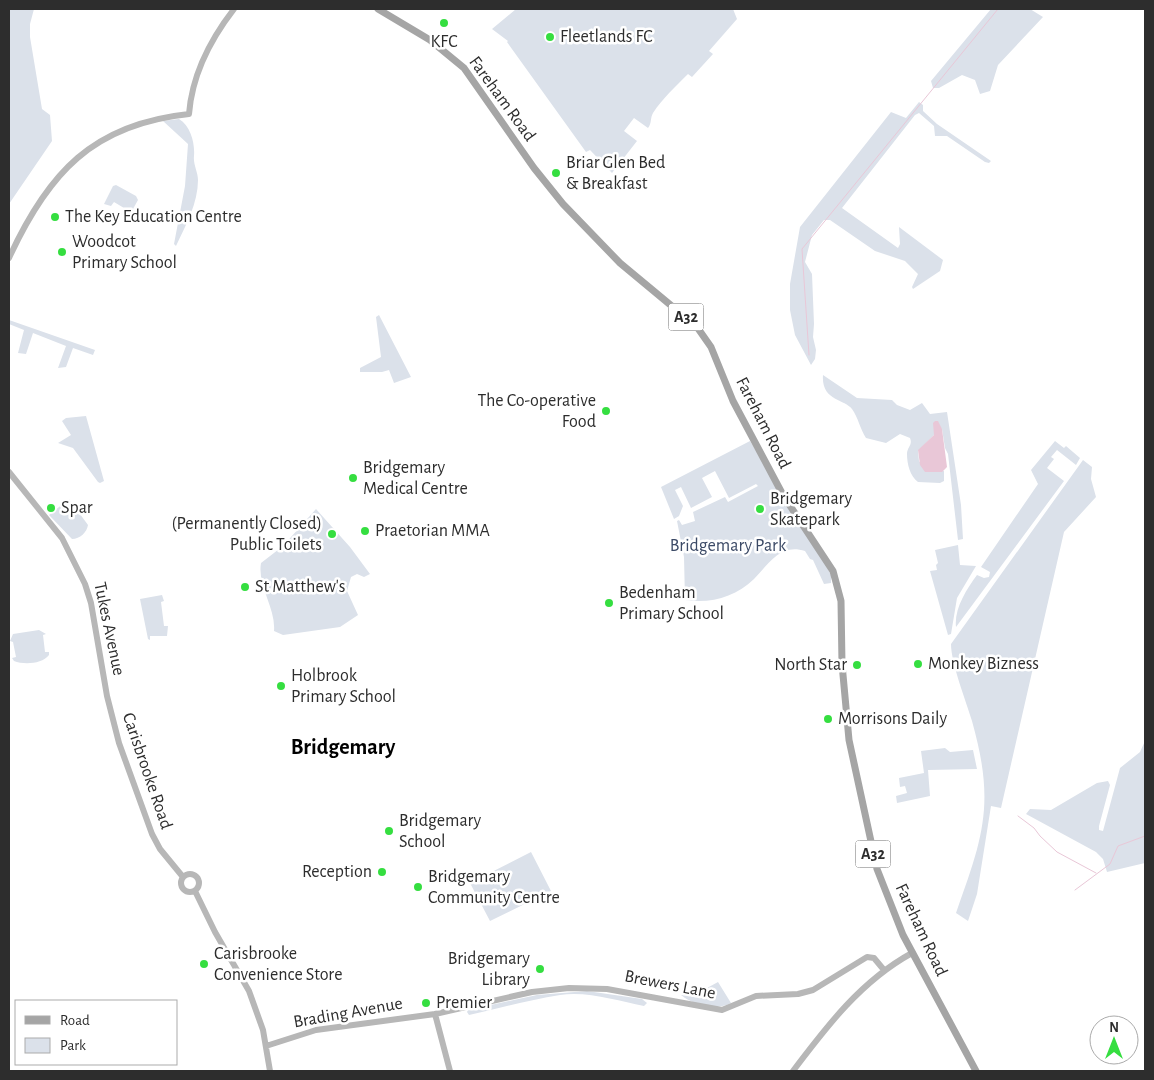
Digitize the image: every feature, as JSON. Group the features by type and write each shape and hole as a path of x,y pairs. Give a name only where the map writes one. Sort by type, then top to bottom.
{"main road":[{"name":"Fareham Road","path":"378,9 430,40 464,68 534,168 562,204 620,263 697,327 711,347 733,401 783,495 825,558 838,586 842,616 844,704 866,825 884,890 912,953 976,1071"}],"street":[{"path":"9,258 45,194 80,155 104,138 126,128 156,119 189,114 192,86 200,66 234,9"},
{"name":"Tukes Avenue","path":"9,472 62,538 77,564 91,603 107,696"},
{"name":"Carisbrooke Road","path":"107,696 118,744 152,834 160,849 183,877"},
{"path":"189,874 196,876 199,884 195,891 188,892 182,888 183,877 189,874"},
{"path":"195,891 215,932 249,991 260,1018 270,1071"},
{"path":"793,1071 836,1016 884,970 912,953"},
{"name":"Brewers Lane","path":"436,1014 532,992 569,988 607,989 711,1010 727,1009 756,996 798,994 813,990 867,957 872,957 884,970"},
{"path":"436,1014 450,1071"},
{"name":"Brading Avenue","path":"266,1046 316,1030 436,1014"}],"green space":[{"path":"9,9 34,9 30,24 30,37 42,109 50,115 52,141 9,204"},
{"path":"516,9 733,9 737,19 709,51 713,54 692,77 688,74 669,93 653,113 648,128 634,118 624,131 637,141 612,173 590,150 586,152 508,41 492,29"},
{"path":"991,9 1030,9 1043,17 998,65 990,91 980,94 975,80 962,75 939,88 933,88 931,81"},
{"path":"919,102 923,105 923,111 937,124 991,161 989,163 985,162 947,136 935,136 934,126 919,113 915,115 842,208 898,248 900,244 899,227 943,260 940,271 913,289 912,287 918,274 905,261 875,251 830,220 824,220 812,235 805,262 812,274 813,337 816,350 815,359 811,365 795,335 790,310 790,284 800,227 891,112 906,118"},
{"path":"179,119 187,126 191,136 198,180 194,205 176,246 174,244 185,186 188,144 163,121"},
{"path":"116,185 136,196 138,200 128,218 121,214 124,208 114,202 111,206 104,204 113,186"},
{"path":"379,315 411,377 394,383 389,370 382,372 360,372 360,368 381,357 376,317"},
{"path":"9,320 95,350 93,355 73,348 66,367 58,368 66,346 33,333 26,354 18,353 24,330 9,324"},
{"path":"823,375 857,398 892,400 897,405 910,410 922,403 930,414 947,412 961,505 963,539 958,540 948,454 945,448 942,429 934,427 934,435 918,451 919,461 927,472 944,471 944,481 940,483 918,482 911,473 908,462 907,454 911,442 910,438 900,434 886,443 866,438 852,409 829,395 823,384"},
{"path":"86,416 104,481 100,483 73,448 58,443 71,435 62,421 66,418"},
{"name":"Bridgemary Park","path":"750,441 824,561 831,575 831,583 824,584 813,560 810,559 805,551 796,549 782,552 776,556 754,579 731,595 704,601 685,600 684,557 677,521 679,520 682,525 695,521 693,512 725,497 728,502 758,486 756,484 729,498 715,471 702,478 712,497 691,508 681,487 675,490 683,506 679,516 674,519 661,487"},
{"path":"1055,441 1064,448 1066,446 1080,458 1076,465 1057,450 1051,457 1054,459 1047,468 1064,481 956,627 957,613 965,593 977,575 984,578 989,577 990,572 981,567 1038,484 1031,470"},
{"path":"1083,460 1092,467 1091,479 1096,497 1064,532 1001,808 991,806 977,894 968,921 956,913 974,862 979,840 983,819 983,775 972,721 956,671 951,644"},
{"path":"69,499 88,525 83,535 75,539 72,539 49,515"},
{"path":"316,509 350,547 370,574 364,577 357,574 351,577 347,591 358,615 340,627 283,635 274,631 274,622 260,572 261,563 283,546"},
{"path":"958,545 960,565 976,566 957,598 951,634 948,635 930,571 937,570 936,565 938,563 935,550"},
{"path":"162,595 164,601 161,602 164,626 168,626 167,636 150,636 150,640 148,639 140,599"},
{"path":"39,630 46,634 43,635 45,652 49,652 49,655 33,663 14,661 12,658 16,657 13,642 10,641 13,634"},
{"path":"1145,741 1145,863 1107,872 1103,859 1096,852 1026,814 1030,809 1051,810 1097,783 1108,781 1110,785 1099,826 1099,830 1103,831 1120,768 1140,752"},
{"path":"945,748 950,752 973,750 977,769 928,770 930,796 897,803 896,796 907,793 905,786 900,787 899,778 924,773 921,751"},
{"path":"531,852 551,891 490,921 470,883"},
{"path":"718,982 731,1003 719,1007 705,1006 692,1002 681,995 696,994"},
{"path":"587,991 642,999 647,1003 644,1006 603,997 571,994 537,999 469,1015 467,1012 468,1010 537,995"}],"shaded area":[{"path":"938,421 942,429 947,467 942,472 925,472 920,465 918,450 934,435 933,423"}],"waterway":[{"path":"809,355 802,249 998,9"},
{"path":"1018,816 1034,828 1057,852 1096,873"},
{"path":"1075,890 1110,864 1118,846 1145,836"}],"place":[{"name":"KFC","path":"444,23"},
{"name":"Fleetlands FC","path":"550,37"},
{"name":"Briar Glen Bed & Breakfast","path":"556,173"},
{"name":"The Key Education Centre","path":"55,217"},
{"name":"Woodcot Primary School","path":"62,252"},
{"name":"The Co-operative Food","path":"606,411"},
{"name":"Bridgemary Medical Centre","path":"353,478"},
{"name":"Spar","path":"51,508"},
{"name":"Bridgemary Skatepark","path":"760,509"},
{"name":"Praetorian MMA","path":"365,531"},
{"name":"(Permanently Closed) Public Toilets","path":"332,534"},
{"name":"St Matthew's","path":"245,587"},
{"name":"Bedenham Primary School","path":"609,603"},
{"name":"Monkey Bizness","path":"918,664"},
{"name":"North Star","path":"857,665"},
{"name":"Holbrook Primary School","path":"281,686"},
{"name":"Morrisons Daily","path":"828,719"},
{"name":"Bridgemary School","path":"389,831"},
{"name":"Reception","path":"382,872"},
{"name":"Bridgemary Community Centre","path":"418,887"},
{"name":"Carisbrooke Convenience Store","path":"204,964"},
{"name":"Bridgemary Library","path":"540,969"},
{"name":"Premier","path":"426,1003"}],"district":[{"name":"Bridgemary","path":"343,747"}]}
